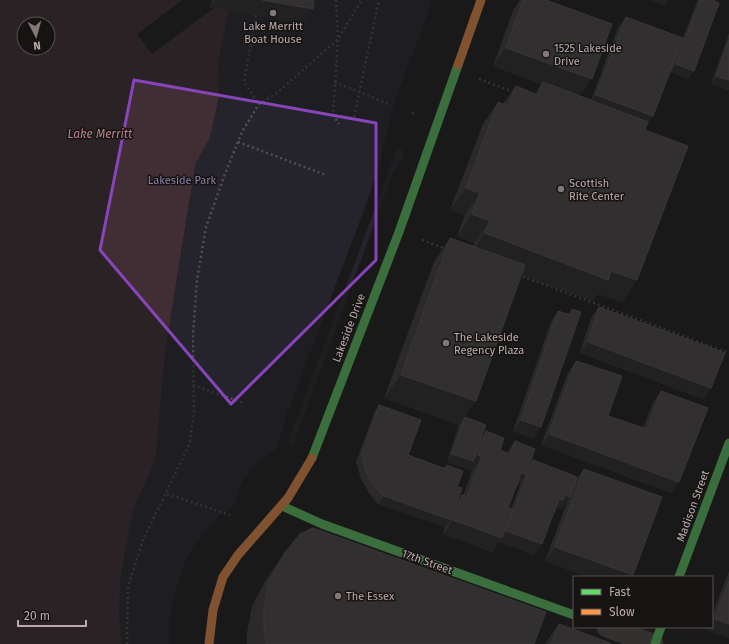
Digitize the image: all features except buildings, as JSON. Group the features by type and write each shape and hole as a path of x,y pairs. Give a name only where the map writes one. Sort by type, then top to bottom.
{"street":[{"name":"Lakeside Drive","path":"209,644 210,619 218,589 229,566 244,547 282,506 309,467 399,232 481,0"},
{"name":"Madison Street","path":"679,576 729,443"},
{"name":"17th Street","path":"282,506 322,524 573,615"},
{"path":"610,628 654,644 661,628"}],"path":[{"path":"336,0 338,39 333,115 339,124"},
{"path":"127,644 128,586 143,540 167,494 189,445 194,413 193,336 198,280 206,227 238,142 259,104 277,93 338,39 362,0"},
{"path":"354,117 379,0"},
{"path":"256,15 244,82 259,104"},
{"path":"479,79 515,93"},
{"path":"335,82 391,105"},
{"path":"238,142 326,175"},
{"path":"422,240 449,250"},
{"path":"513,274 729,353"},
{"path":"193,385 244,403"},
{"path":"167,494 230,514"}],"highlighted area":[{"path":"134,80 376,123 376,260 231,404 100,250"}],"green space":[{"name":"Lakeside Park","path":"0,0 433,0 394,103 378,169 363,213 286,416 276,449 261,459 242,482 233,506 220,515 202,535 187,558 176,586 170,616 169,644 0,644"},
{"path":"398,146 403,153 402,160 393,173 293,445 288,443"}],"water":[{"name":"Lake Merritt","path":"0,0 212,0 211,7 229,10 218,62 219,96 210,137 195,165 165,351 155,461 133,509 120,580 119,618 122,644 0,644"}],"pier":[{"path":"182,0 212,0 211,7 214,8 152,54 137,34"}],"traffic: fast":[{"path":"312,458 399,232 458,65"},
{"path":"679,576 729,443"},
{"path":"282,506 322,524 573,615"},
{"path":"655,644 661,628"}],"traffic: slow":[{"path":"458,65 481,0"},
{"path":"209,644 213,610 223,577 238,555 288,498 312,458"}],"place":[{"name":"Lake Merritt Boat House","path":"273,13"},
{"name":"1525 Lakeside Drive","path":"546,54"},
{"name":"Scottish Rite Center","path":"561,189"},
{"name":"The Lakeside Regency Plaza","path":"446,343"},
{"name":"The Essex","path":"338,596"}]}
